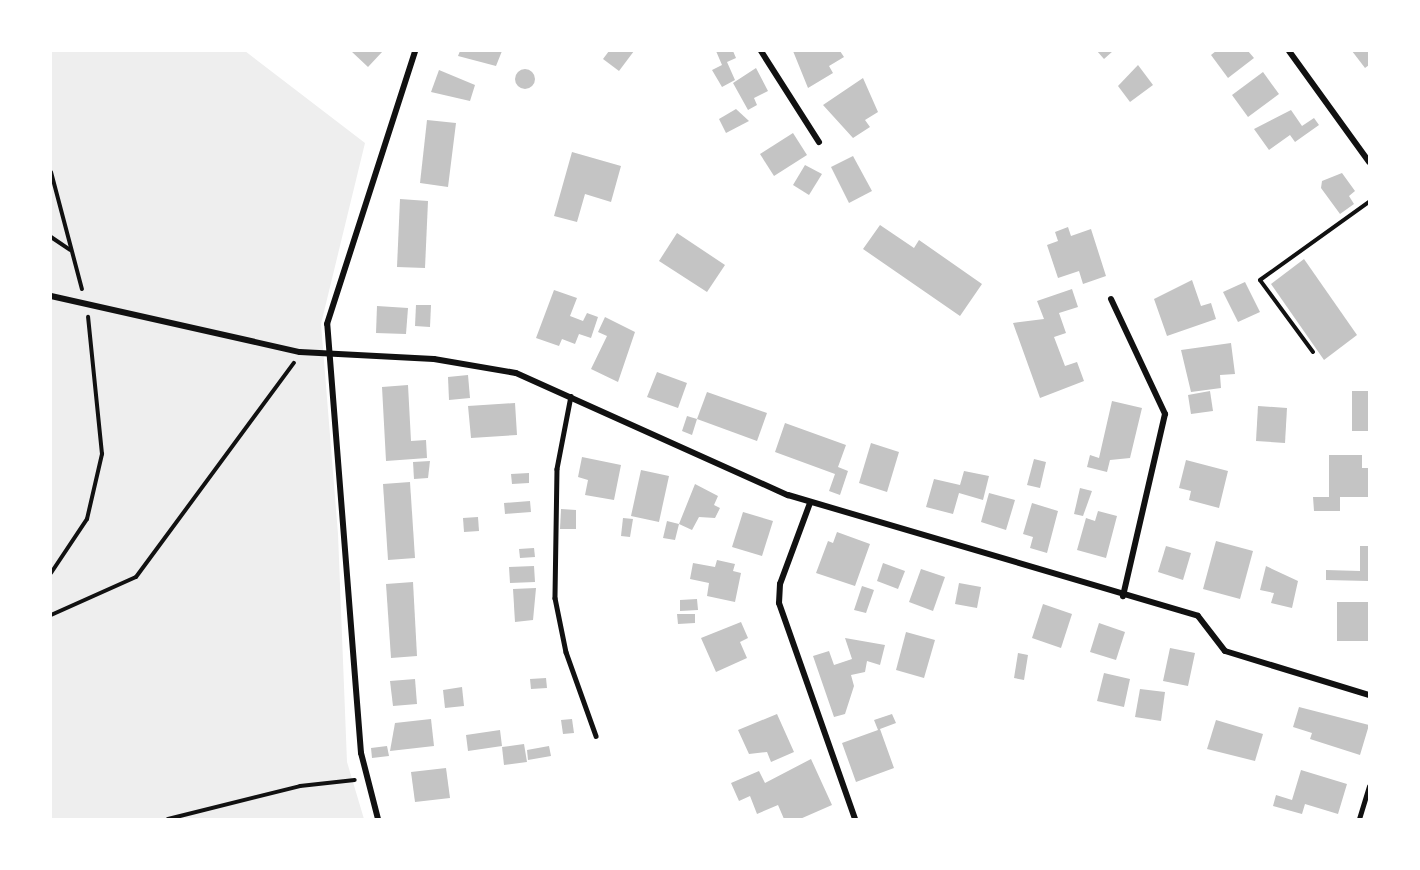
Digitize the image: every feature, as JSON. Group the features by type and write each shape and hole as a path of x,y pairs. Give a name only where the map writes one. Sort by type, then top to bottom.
{"street":[{"path":"378,819 367,778 326,351 330,309 415,51"},
{"path":"761,51 819,142"},
{"path":"1289,51 1369,162"},
{"path":"51,296 86,301 300,352 326,351 464,362 516,373 810,502 1123,596 1198,616 1226,651 1369,695"},
{"path":"1111,299 1165,414 1123,596"},
{"path":"810,502 780,584 779,603 855,819"}],"lane":[{"path":"571,396 557,469 555,598 566,652 596,736"},
{"path":"1359,819 1369,786"}],"path":[{"path":"51,172 70,251 86,301 102,454 87,519 51,573"},
{"path":"1313,352 1260,280 1369,202"},
{"path":"51,237 70,251"},
{"path":"51,615 136,577 300,352"},
{"path":"168,819 300,786 367,778"}],"shaded area":[{"path":"51,51 245,51 365,143 321,324 338,534 347,762 364,819 51,819"}],"building":[{"path":"351,51 383,51 368,67"},
{"path":"460,51 502,51 496,66 458,56"},
{"path":"609,51 634,51 619,71 603,59"},
{"path":"716,51 733,51 736,58 727,62 735,80 722,87 712,70 722,65"},
{"path":"793,51 840,51 844,57 829,66 833,73 808,88"},
{"path":"1097,51 1113,51 1104,59"},
{"path":"1216,51 1248,51 1254,58 1228,78 1211,55"},
{"path":"1352,51 1369,51 1369,65 1365,68"},
{"path":"1138,65 1153,85 1130,102 1118,86"},
{"path":"756,68 768,91 754,98 757,105 748,110 733,83"},
{"path":"525,69 532,72 535,79 532,86 525,89 518,86 515,79 518,72"},
{"path":"439,70 475,85 470,101 431,92"},
{"path":"1263,72 1279,94 1248,117 1232,95"},
{"path":"863,78 878,112 865,120 870,127 853,138 823,105"},
{"path":"736,109 749,121 726,133 719,119"},
{"path":"1291,110 1302,126 1314,118 1319,125 1295,142 1290,135 1269,150 1254,129"},
{"path":"427,120 456,123 448,187 420,183"},
{"path":"793,133 807,155 774,176 760,154"},
{"path":"572,152 621,166 611,202 585,194 577,222 554,216"},
{"path":"853,156 872,191 849,203 831,167"},
{"path":"805,165 822,174 809,195 793,185"},
{"path":"1342,173 1355,191 1349,196 1354,204 1340,214 1321,188 1322,181"},
{"path":"400,199 428,201 425,268 397,267"},
{"path":"880,225 914,248 919,240 982,284 960,316 863,249"},
{"path":"1068,227 1071,236 1091,229 1106,276 1083,284 1079,271 1058,278 1047,245 1058,241 1055,232"},
{"path":"677,233 725,265 707,292 659,261"},
{"path":"1304,259 1357,335 1324,360 1271,284"},
{"path":"1192,280 1201,306 1211,303 1216,319 1167,336 1154,299"},
{"path":"1245,282 1260,312 1238,322 1223,292"},
{"path":"1072,289 1078,307 1059,313 1066,333 1054,337 1065,366 1077,362 1084,381 1040,398 1013,323 1044,319 1037,301"},
{"path":"554,290 577,298 570,316 583,321 587,313 598,317 591,338 579,334 575,344 562,339 559,346 536,338"},
{"path":"416,305 431,305 430,327 415,326"},
{"path":"377,306 408,308 406,334 376,333"},
{"path":"605,317 635,332 618,382 591,369 607,336 598,332"},
{"path":"1231,343 1235,374 1220,375 1221,388 1191,392 1181,350"},
{"path":"657,372 687,383 678,408 647,397"},
{"path":"468,375 470,398 449,400 448,377"},
{"path":"408,385 411,441 426,440 427,458 386,461 382,387"},
{"path":"1210,391 1213,411 1191,414 1188,395"},
{"path":"1352,391 1369,391 1369,431 1352,431"},
{"path":"707,392 767,413 757,441 697,419"},
{"path":"1112,401 1142,408 1130,458 1110,460 1107,472 1087,467 1090,455 1099,458"},
{"path":"515,403 517,435 471,438 468,406"},
{"path":"1258,406 1287,408 1285,443 1256,441"},
{"path":"687,416 697,419 692,435 682,431"},
{"path":"785,423 846,445 838,467 848,471 840,495 829,491 835,474 775,452"},
{"path":"871,443 899,452 887,492 859,483"},
{"path":"1329,455 1362,455 1362,468 1369,468 1369,497 1340,497 1340,511 1314,511 1313,497 1329,497"},
{"path":"582,457 621,465 614,500 585,495 588,480 578,477"},
{"path":"1034,459 1046,462 1040,488 1027,485"},
{"path":"1186,460 1228,471 1219,508 1189,500 1191,491 1179,488"},
{"path":"430,461 428,478 414,479 413,462"},
{"path":"641,470 669,476 659,522 631,516"},
{"path":"964,471 989,476 983,500 959,493 953,514 926,507 934,479 960,485"},
{"path":"529,473 529,483 512,484 511,474"},
{"path":"410,482 415,558 388,560 383,484"},
{"path":"695,484 718,496 714,505 720,508 715,518 699,517 692,530 679,524"},
{"path":"1080,488 1092,491 1083,516 1074,514"},
{"path":"989,493 1015,500 1006,530 981,522"},
{"path":"530,501 531,512 505,514 504,503"},
{"path":"1032,503 1058,511 1047,553 1030,548 1033,537 1023,534"},
{"path":"561,509 576,510 576,529 560,529"},
{"path":"1098,511 1117,516 1106,558 1077,550 1086,518 1095,521"},
{"path":"743,512 773,521 762,556 732,547"},
{"path":"478,517 479,531 464,532 463,518"},
{"path":"623,518 633,519 630,537 621,536"},
{"path":"667,521 679,524 675,540 663,538"},
{"path":"837,532 870,544 855,586 816,573 828,541 833,543"},
{"path":"1216,541 1253,551 1240,599 1203,589"},
{"path":"1166,546 1191,553 1183,580 1158,572"},
{"path":"1360,546 1369,546 1368,581 1326,580 1326,570 1360,571"},
{"path":"534,548 535,557 520,558 519,549"},
{"path":"717,560 735,564 733,571 741,573 735,602 707,596 709,583 690,579 693,563 715,567"},
{"path":"883,563 905,571 898,589 877,581"},
{"path":"534,566 535,582 510,583 509,567"},
{"path":"1266,566 1298,581 1292,608 1271,603 1274,593 1260,590"},
{"path":"921,569 945,577 933,611 909,602"},
{"path":"413,582 417,656 391,658 386,584"},
{"path":"959,583 981,587 977,608 955,604"},
{"path":"862,586 874,590 866,613 854,610"},
{"path":"536,588 533,620 515,622 513,589"},
{"path":"697,599 698,610 680,611 680,600"},
{"path":"1337,602 1369,602 1369,641 1337,641"},
{"path":"1043,604 1072,614 1061,648 1032,638"},
{"path":"677,614 695,614 695,623 678,624"},
{"path":"741,622 748,638 740,642 747,658 716,672 701,638"},
{"path":"1099,623 1125,632 1116,660 1090,652"},
{"path":"906,632 935,640 924,678 896,670"},
{"path":"845,638 885,645 880,665 867,661 865,672 851,675 854,686 845,714 834,717 813,656 829,651 834,665 852,659"},
{"path":"1170,648 1195,653 1188,686 1163,681"},
{"path":"1018,653 1028,655 1024,680 1014,678"},
{"path":"1104,673 1130,679 1124,707 1097,701"},
{"path":"546,678 547,688 531,689 530,679"},
{"path":"415,679 417,704 393,706 390,681"},
{"path":"462,687 464,706 445,708 443,690"},
{"path":"1140,689 1165,692 1161,721 1135,717"},
{"path":"1299,707 1369,725 1360,755 1310,739 1312,733 1293,727"},
{"path":"777,714 794,752 771,762 767,752 749,754 738,730"},
{"path":"892,714 896,723 880,729 894,768 856,782 842,743 878,730 874,720"},
{"path":"431,719 434,746 390,751 395,723"},
{"path":"572,719 574,733 563,734 561,720"},
{"path":"1216,720 1263,734 1255,761 1207,749"},
{"path":"500,730 502,746 468,751 466,735"},
{"path":"524,744 527,762 504,765 502,747"},
{"path":"387,746 389,756 372,758 371,748"},
{"path":"549,746 551,756 528,760 527,750"},
{"path":"811,759 832,805 800,819 784,819 778,805 757,814 750,796 739,801 731,783 759,771 765,783"},
{"path":"446,768 450,798 415,802 411,772"},
{"path":"1301,770 1347,784 1338,814 1305,804 1302,814 1273,806 1276,795 1292,800"}]}
